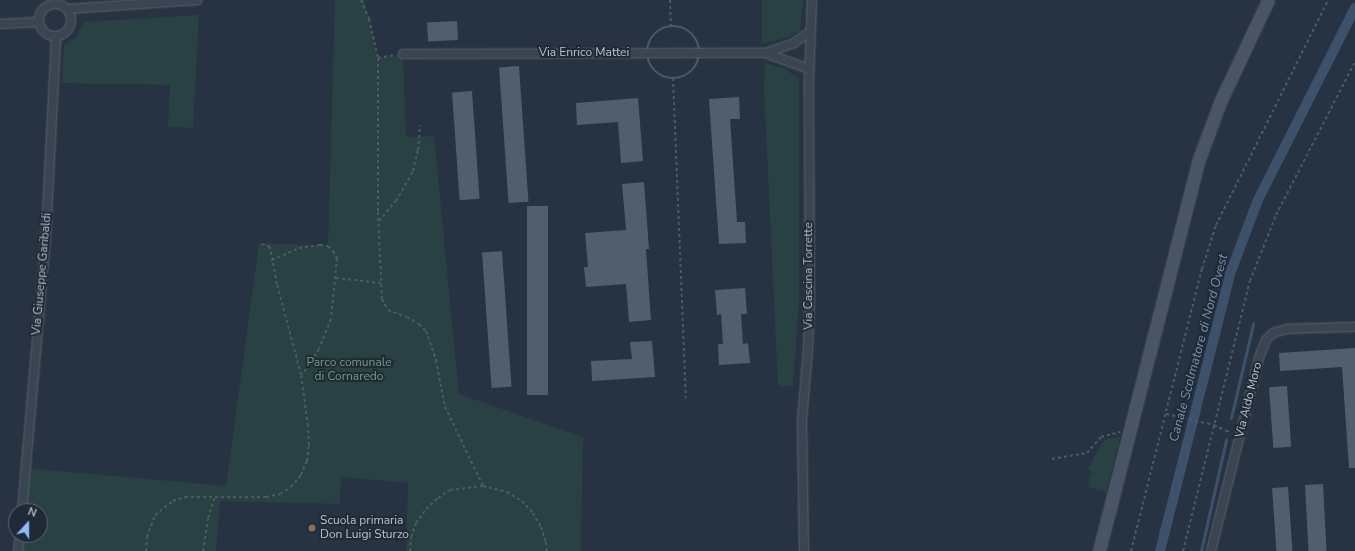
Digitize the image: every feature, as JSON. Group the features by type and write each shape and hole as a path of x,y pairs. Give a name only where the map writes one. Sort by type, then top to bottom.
{"main road":[{"path":"1099,551 1199,159 1222,100 1268,0"}],"street":[{"path":"68,9 197,0"},
{"name":"Via Cascina Torrette","path":"804,551 802,421 808,349 810,300 809,69 812,0"},
{"path":"55,2 68,9 71,17 69,28 65,33 56,36 43,31 39,22 40,13 44,8 55,2"},
{"path":"0,24 39,22"},
{"name":"Via Enrico Mattei","path":"765,53 794,43 810,32"},
{"name":"Via Giuseppe Garibaldi","path":"23,503 46,236 56,36"},
{"name":"Via Enrico Mattei","path":"403,54 765,53 777,56 809,69"},
{"name":"Via Aldo Moro","path":"1211,551 1259,358 1266,340 1273,333 1287,329 1355,326"}],"path":[{"path":"361,0 371,26 378,58 379,222 382,299 388,310 407,317 419,324 426,331 436,360 445,407 483,486"},
{"path":"670,0 671,26"},
{"path":"1131,551 1202,269 1216,225 1328,0"},
{"path":"378,58 403,54"},
{"path":"1183,551 1250,281 1276,215 1355,62"},
{"path":"673,78 686,398"},
{"path":"379,222 396,201 414,170 418,150 420,125"},
{"path":"146,551 147,537 151,523 155,515 163,507 185,497 266,497 280,494 291,487 301,475 307,461 309,445 301,376 276,284 270,247 259,243"},
{"path":"272,260 299,248 328,246 337,258 331,319 320,349 301,376"},
{"path":"336,278 381,283"},
{"path":"1166,414 1214,425 1226,431 1232,431 1245,417"},
{"path":"1052,459 1087,453 1101,437 1131,430"},
{"path":"410,551 411,537 416,523 426,509 438,498 450,490 462,487 483,486 507,492 522,501 533,513 541,527 547,551"},
{"path":"203,551 208,518 215,497"}],"green space":[{"name":"Parco comunale di Cornaredo","path":"335,0 364,0 378,58 403,54 406,137 434,136 459,394 583,437 581,551 406,551 408,483 341,477 340,504 220,501 216,551 18,551 19,543 48,543 48,503 23,503 25,468 226,486 259,243 328,246"},
{"path":"762,0 803,0 800,31 786,38 762,44"},
{"path":"199,15 193,128 168,127 170,85 62,83 64,45 77,37 83,22"},
{"path":"765,63 785,69 799,79 799,301 793,386 778,386 764,89"},
{"path":"1120,437 1106,492 1087,487 1092,471 1088,469 1101,444 1107,439"}],"building":[{"path":"457,21 458,40 428,42 427,23"},
{"path":"519,66 528,202 509,203 499,67"},
{"path":"472,91 480,199 460,200 452,92"},
{"path":"739,97 740,119 730,119 737,222 745,222 746,243 719,244 709,99"},
{"path":"638,98 643,161 621,163 618,122 577,125 576,103"},
{"path":"644,182 649,249 646,249 651,320 629,322 626,284 586,287 584,267 588,267 585,233 626,230 622,184"},
{"path":"527,206 548,206 548,395 527,395"},
{"path":"502,251 511,387 492,388 482,252"},
{"path":"745,288 747,314 741,314 743,344 748,343 750,363 719,365 718,344 723,344 721,314 717,315 715,290"},
{"path":"652,341 655,377 592,381 591,361 632,359 630,342"},
{"path":"1355,348 1355,468 1349,468 1342,367 1280,371 1279,353"},
{"path":"1287,386 1291,447 1273,448 1269,387"},
{"path":"1323,484 1327,551 1308,551 1305,485"},
{"path":"1288,487 1292,551 1276,551 1272,488"}],"waterway":[{"name":"Canale Scolmatore di Nord Ovest","path":"1160,551 1230,274 1258,200 1355,8"},
{"path":"1231,418 1253,324"},
{"path":"1201,551 1226,440"}],"place":[{"name":"Scuola primaria Don Luigi Sturzo","path":"312,528"}]}
